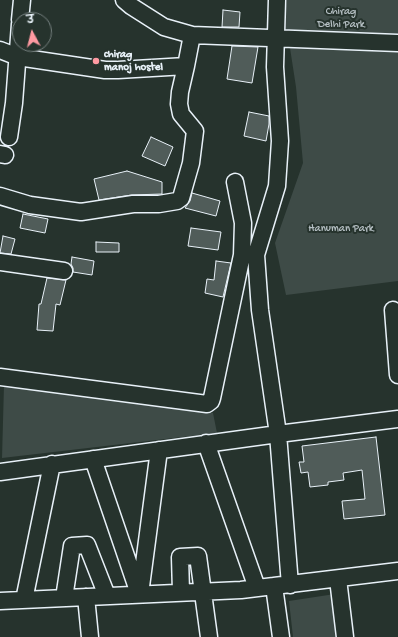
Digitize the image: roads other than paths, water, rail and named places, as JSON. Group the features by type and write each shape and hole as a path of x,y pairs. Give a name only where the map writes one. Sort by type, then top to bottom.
{"street":[{"path":"21,12 22,0"},
{"path":"124,0 164,27 192,35 398,43"},
{"path":"0,377 208,404 211,401 249,255 277,186 280,141 275,67 277,0"},
{"path":"0,196 30,205 81,212 133,204 159,204 181,198 191,164 195,131 181,114 179,104 180,92 192,35"},
{"path":"0,50 18,57 105,70 186,66"},
{"path":"9,137 18,52"},
{"path":"235,182 260,310 278,434 290,584"},
{"path":"0,262 64,271"},
{"path":"393,310 398,375"},
{"path":"0,472 206,443 398,419"},
{"path":"206,443 257,588"},
{"path":"140,594 159,450"},
{"path":"93,459 140,594"},
{"path":"24,600 52,464"},
{"path":"64,598 72,546 87,545 107,596"},
{"path":"181,592 180,557 198,556 204,591 209,637"},
{"path":"0,601 257,588 398,571"},
{"path":"338,579 345,637"},
{"path":"274,586 281,637"},
{"path":"86,597 90,637"}],"place":[{"name":"chirag manoj hostel","path":"96,61"}],"park label":[{"name":"Chirag Delhi Park","path":"341,18"},
{"name":"Hanuman Park","path":"341,229"}]}
